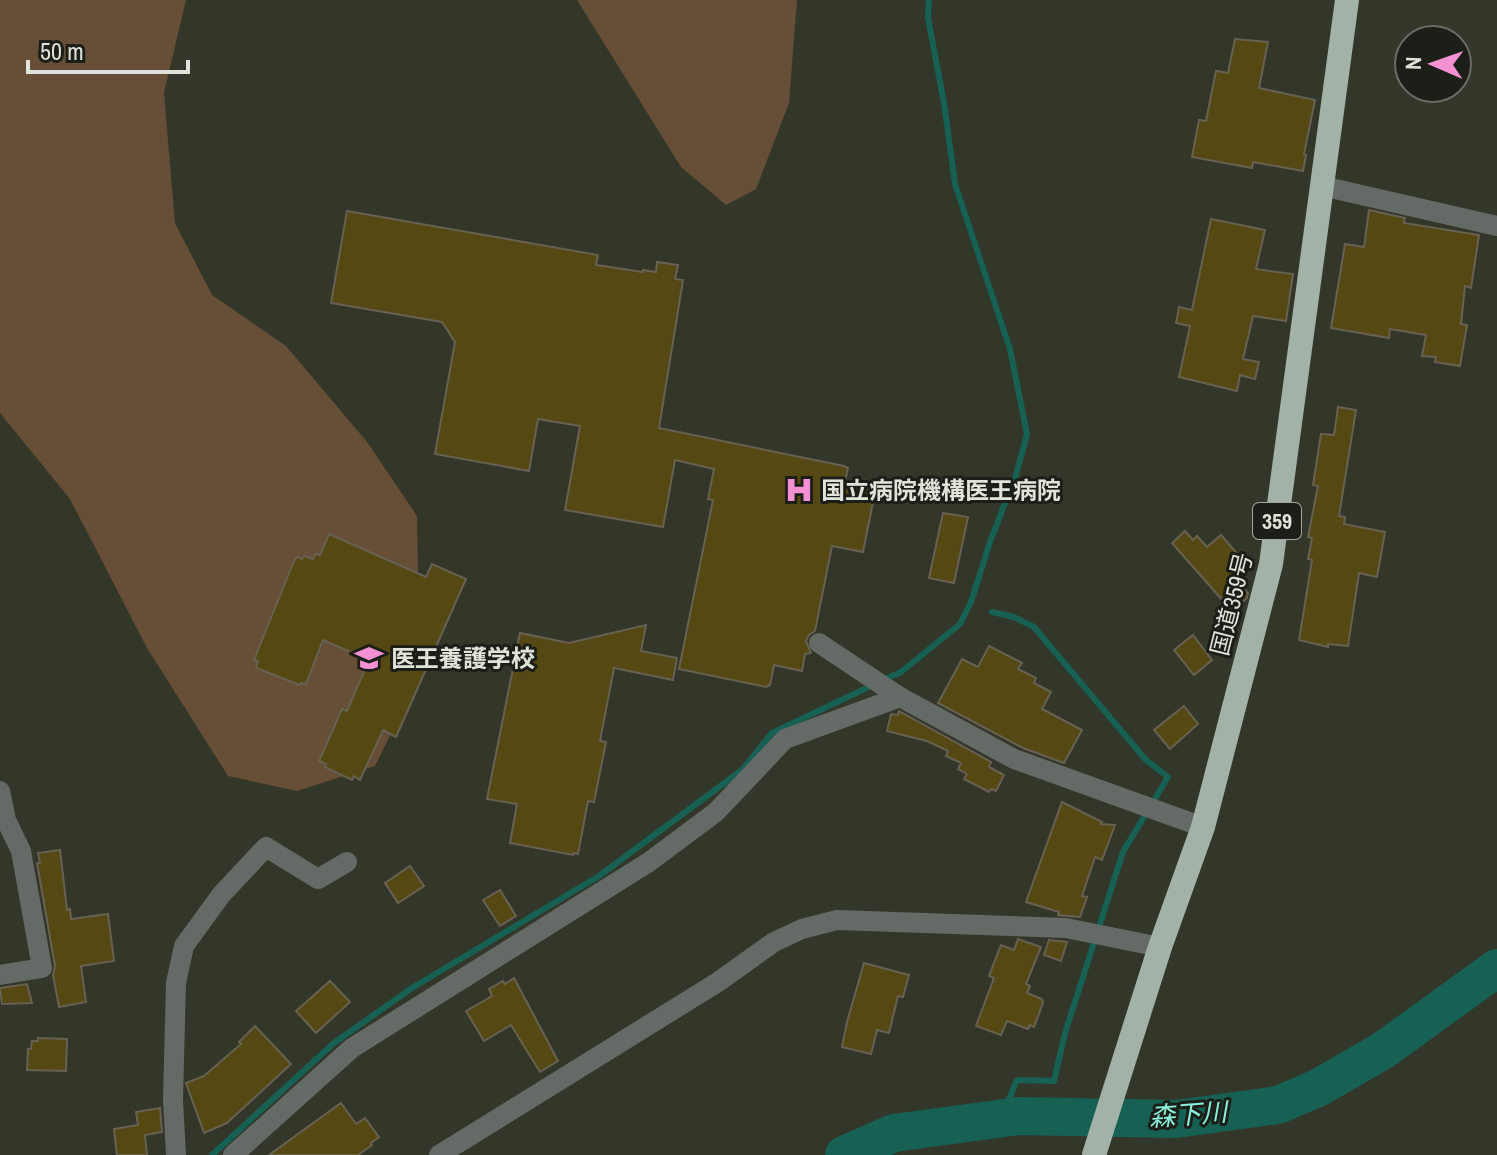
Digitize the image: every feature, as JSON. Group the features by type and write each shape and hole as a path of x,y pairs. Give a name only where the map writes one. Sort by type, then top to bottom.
{"highway":[{"name":"国道359号","path":"1094,1155 1160,947 1203,827 1271,564 1347,0"}],"street":[{"path":"1322,186 1497,226"},
{"path":"819,643 894,692 1014,759 1203,827"},
{"path":"233,1155 352,1048 649,862 716,812 785,739 894,692"},
{"path":"0,791 6,820 21,851 42,968 0,975"},
{"path":"176,1155 173,1100 176,983 184,946 221,895 266,847 318,879 347,862"},
{"path":"439,1155 718,982 774,942 802,929 837,920 1066,928 1160,947"}],"shaded area":[{"path":"0,0 186,0 164,93 175,223 212,295 286,346 368,443 417,516 420,675 375,766 297,791 228,776 147,648 70,499 0,413"},
{"path":"577,0 797,0 789,103 756,189 726,205 681,167"}],"building":[{"path":"1235,39 1268,42 1259,88 1315,100 1303,171 1253,162 1252,168 1192,157 1199,120 1206,121 1216,71 1228,73"},
{"path":"1369,210 1405,218 1404,223 1479,235 1471,288 1465,286 1461,324 1467,325 1460,366 1435,362 1436,357 1422,356 1426,335 1390,329 1389,338 1331,328 1345,244 1364,247"},
{"path":"347,211 598,255 596,265 656,272 657,262 678,265 675,279 683,280 659,428 844,466 848,468 845,481 876,487 863,552 832,546 815,631 806,641 811,653 805,654 802,671 774,665 770,685 766,687 679,669 713,500 708,499 714,469 675,460 663,527 565,510 580,426 538,419 529,471 435,454 455,342 442,322 331,303"},
{"path":"1211,219 1265,230 1256,269 1293,274 1286,321 1253,316 1243,359 1259,362 1255,379 1240,375 1237,391 1179,377 1190,326 1176,323 1179,307 1192,310"},
{"path":"1338,407 1356,410 1339,516 1345,517 1344,524 1385,532 1377,577 1359,573 1348,646 1328,644 1328,647 1299,640 1312,560 1308,559 1312,538 1308,537 1318,486 1313,485 1321,434 1334,435"},
{"path":"943,513 968,517 954,583 929,578"},
{"path":"1185,531 1193,540 1197,536 1207,547 1221,535 1248,566 1243,570 1246,573 1237,581 1248,593 1247,598 1232,611 1172,543"},
{"path":"329,534 426,577 432,564 466,579 396,737 383,730 360,780 354,776 352,780 319,761 342,709 347,711 369,660 323,640 306,684 300,685 256,668 258,661 254,660 294,561 297,557 313,559 315,554 320,555"},
{"path":"646,625 641,651 677,658 673,680 614,668 600,741 606,742 594,802 588,801 578,854 510,843 517,804 487,799 520,633 569,643"},
{"path":"1193,635 1212,660 1194,675 1174,650"},
{"path":"989,646 1022,663 1018,669 1036,678 1034,683 1051,692 1042,709 1082,730 1064,763 1023,748 938,703 962,659 978,667"},
{"path":"1184,706 1198,724 1170,749 1154,730"},
{"path":"899,711 991,762 989,767 1004,775 996,791 991,789 989,792 964,779 967,774 958,769 961,763 946,756 948,751 927,741 887,731 891,714 898,715"},
{"path":"1062,802 1101,824 1115,825 1102,860 1095,857 1082,896 1087,897 1080,917 1058,915 1059,912 1026,902"},
{"path":"60,850 67,910 70,909 71,919 108,914 114,961 81,966 86,1002 59,1007 37,863 40,863 38,853"},
{"path":"410,866 424,886 398,903 385,883"},
{"path":"500,890 516,916 500,926 483,900"},
{"path":"1018,939 1041,947 1026,984 1030,986 1027,993 1042,999 1043,1003 1034,1027 1030,1025 1028,1029 1007,1021 1001,1035 976,1026 994,978 989,976 1001,945 1014,950"},
{"path":"1049,940 1067,942 1061,961 1044,955"},
{"path":"864,963 909,975 903,997 898,996 889,1033 877,1030 871,1054 842,1047"},
{"path":"514,978 558,1061 540,1072 511,1025 484,1041 466,1011 492,996 489,989"},
{"path":"330,981 350,1002 316,1033 296,1011"},
{"path":"27,984 32,1003 2,1004 0,988"},
{"path":"255,1026 291,1064 227,1123 204,1133 186,1083 204,1076 241,1044 239,1042"},
{"path":"38,1038 67,1039 66,1071 27,1070 28,1049 31,1049 32,1041 38,1041"},
{"path":"341,1103 356,1124 365,1118 379,1137 372,1145 358,1155 269,1155"},
{"path":"160,1108 162,1132 145,1135 147,1155 117,1155 114,1129 138,1125 136,1112"}],"waterway":[{"path":"883,680 901,672 960,624 971,602 1016,475 1027,434 1010,349 955,184 928,18 929,0"},
{"path":"992,612 1014,617 1034,627 1145,759 1168,777 1123,852 1065,1033 1054,1081 1017,1080 1001,1118"},
{"path":"212,1155 334,1043 412,988 599,876 742,770 772,733 873,685"},
{"name":"森下川","path":"844,1155 894,1133 1019,1116 1176,1119 1278,1105 1318,1088 1382,1051 1497,968"}],"place":[{"name":"国立病院機構医王病院","path":"799,490"},
{"name":"医王養護学校","path":"369,658"}]}
